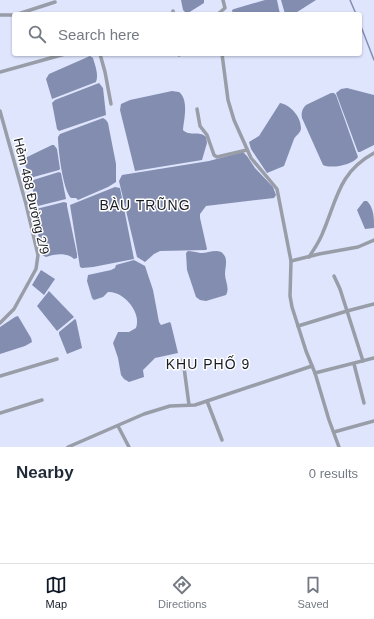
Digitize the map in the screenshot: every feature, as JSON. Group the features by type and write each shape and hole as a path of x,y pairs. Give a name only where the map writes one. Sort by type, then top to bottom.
{"street":[{"path":"220,12 225,8 223,0"},
{"path":"24,12 55,2"},
{"path":"0,15 12,15"},
{"path":"0,72 59,56"},
{"path":"101,56 111,104"},
{"path":"222,56 228,100 234,120 250,158 277,189 291,261 290,296 298,326 315,372 329,420 339,447"},
{"path":"197,109 200,126 207,135 216,157 247,150"},
{"name":"Hẻm 468 Đường 2/9","path":"0,111 26,204 38,255 36,269 24,292 14,309 0,323"},
{"path":"309,257 323,234 344,179 353,169 368,156 374,153"},
{"path":"291,261 358,248 374,240"},
{"path":"334,276 340,289 363,361"},
{"path":"298,326 374,304"},
{"path":"315,372 354,364 374,358"},
{"path":"0,376 57,359"},
{"path":"183,360 189,405"},
{"path":"354,364 364,403"},
{"path":"68,447 131,419 168,407 195,405 312,366"},
{"path":"0,413 42,400"},
{"path":"207,401 222,440"},
{"path":"334,432 374,421"},
{"path":"118,426 129,447"}],"water":[{"path":"181,0 204,0 204,3 190,12 185,12 183,10"},
{"path":"265,0 277,0 280,12 232,12 232,10"},
{"path":"281,0 316,0 297,12 284,12"},
{"path":"90,56 93,58 96,70 96,82 52,99 46,79 49,74"},
{"path":"99,83 103,88 106,115 59,131 57,129 52,103 55,100"},
{"path":"347,88 374,95 374,145 360,152 358,152 336,93 341,89"},
{"path":"172,91 179,92 184,100 185,110 183,130 206,137 207,143 202,160 135,171 120,110 121,104 130,100"},
{"path":"331,93 336,95 358,157 352,162 342,166 331,167 323,165 302,118 302,114 306,105"},
{"path":"280,103 288,106 295,112 301,124 301,130 294,139 284,166 267,173 251,149 249,142 259,136"},
{"path":"103,118 108,123 116,164 116,182 78,200 76,198 71,198 68,194 63,179 58,137 60,134"},
{"path":"54,145 57,149 60,169 30,178 23,159"},
{"path":"243,152 255,168 273,187 276,195 274,198 206,206 200,214 200,218 206,250 160,251 145,262 137,257 119,181 122,175 209,161"},
{"path":"59,172 61,173 66,199 38,206 30,181"},
{"path":"115,187 120,188 134,259 82,268 80,267 70,205"},
{"path":"364,201 367,201 372,210 374,217 374,228 365,229 357,210"},
{"path":"64,202 67,203 77,258 74,259 68,255 60,254 46,257 42,255 34,212 36,209"},
{"path":"188,251 203,253 219,251 224,255 226,259 226,295 206,301 200,300 196,297 187,270 186,253"},
{"path":"134,260 145,266 153,290 159,322 161,325 170,322 178,353 155,358 143,370 144,377 129,382 121,375 118,358 113,343 118,332 129,332 136,328 137,322 134,310 125,299 114,293 108,292 103,297 94,300 87,281 88,275 111,270 115,268 116,265"},
{"path":"41,270 55,279 44,295 32,285"},
{"path":"49,291 74,317 57,331 37,306"},
{"path":"18,316 32,342 25,346 0,354 0,327"},
{"path":"75,319 82,348 67,354 59,332"}],"waterway":[{"path":"350,0 355,12"},
{"path":"362,29 374,60"}],"district":[{"name":"BÀU TRŨNG","path":"145,205"},
{"name":"KHU PHỐ 9","path":"208,364"}]}
